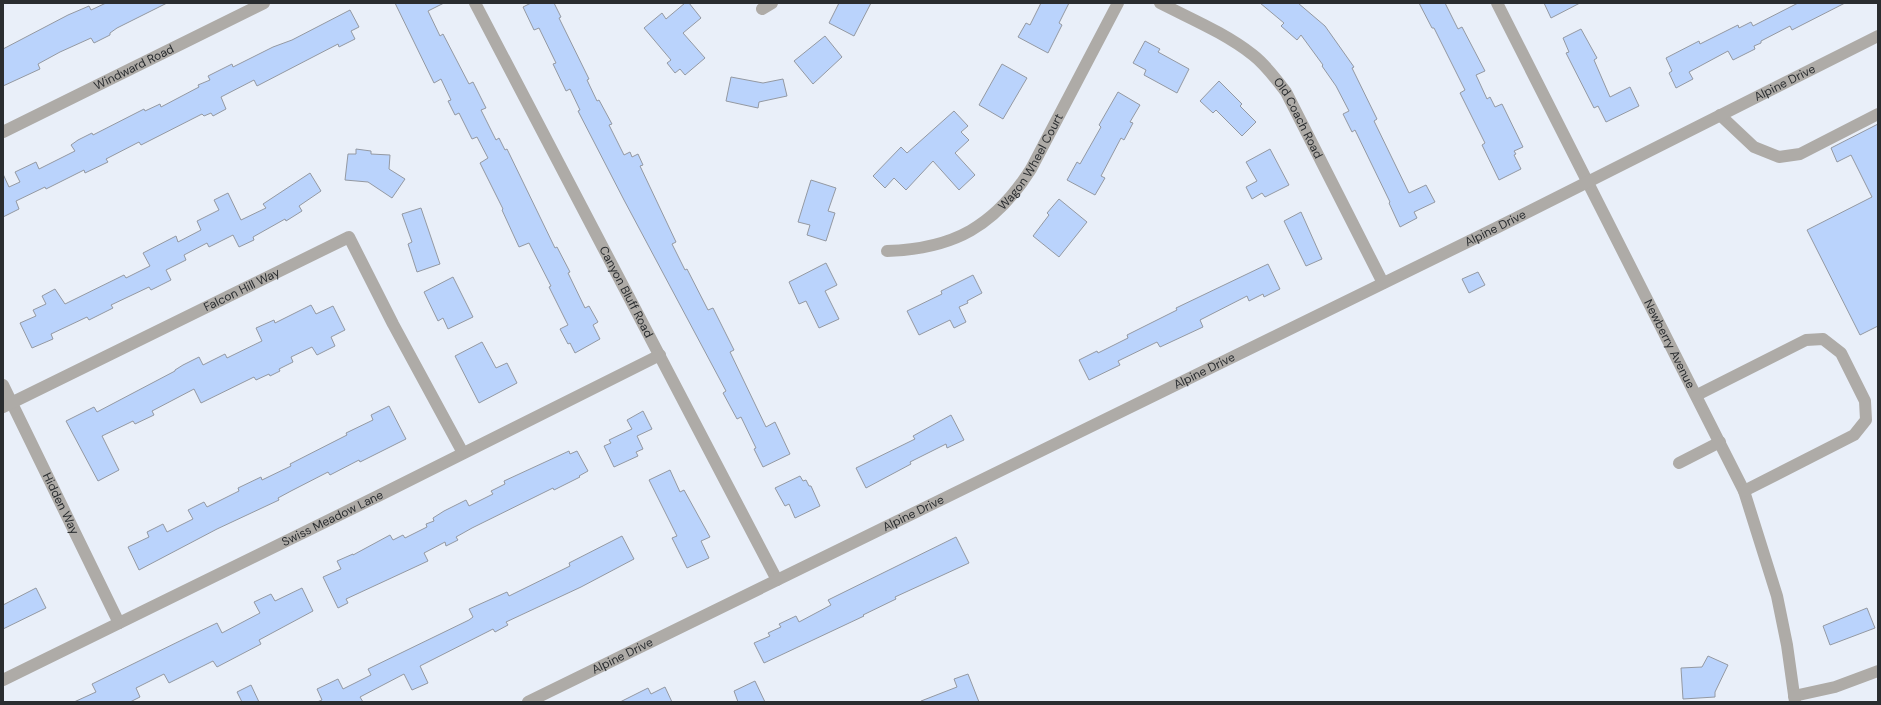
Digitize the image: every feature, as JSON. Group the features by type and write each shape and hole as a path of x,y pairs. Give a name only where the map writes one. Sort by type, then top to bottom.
{"street":[{"name":"Windward Road","path":"3,132 264,3"},
{"name":"Canyon Bluff Road","path":"475,3 777,580"},
{"name":"Wagon Wheel Court","path":"887,250 910,250 950,241 986,221 1003,207 1019,188 1031,170 1118,3"},
{"name":"Old Coach Road","path":"1160,3 1235,42 1254,55 1269,70 1286,92 1383,283"},
{"name":"Newberry Avenue","path":"1497,3 1697,395 1744,491 1777,596 1787,645 1794,699"},
{"name":"Alpine Drive","path":"528,702 1383,283 1878,36"},
{"path":"1720,115 1754,147 1779,157 1800,154 1878,114"},
{"name":"Falcon Hill Way","path":"7,405 349,237 412,359 463,453"},
{"path":"1697,395 1806,340 1823,339 1841,353 1865,401 1866,420 1854,435 1744,491"},
{"name":"Swiss Meadow Lane","path":"3,680 660,355"},
{"name":"Hidden Way","path":"3,384 7,405 119,623"},
{"path":"1679,463 1720,442"},
{"path":"1794,699 1835,687 1878,671"}],"building":[{"path":"106,3 167,3 117,28 110,33 110,35 94,43 91,38 60,52 38,64 40,69 3,86 3,49 68,15 89,6 91,10"},
{"path":"395,3 444,3 428,11 440,36 443,34 469,84 473,82 486,108 481,110 496,140 499,138 505,150 507,149 555,248 557,247 570,272 568,273 585,308 589,306 598,322 593,325 600,339 575,353 570,343 568,344 560,329 568,325 549,287 551,286 529,243 519,247 502,210 503,209 480,163 488,158 477,137 472,139 459,113 455,115 448,101 451,100 441,79 434,83"},
{"path":"531,3 554,3 561,17 559,18 589,79 587,80 597,101 599,100 612,124 609,125 624,155 630,152 632,157 638,154 643,165 640,166 676,242 672,244 708,310 713,308 734,350 730,352 766,427 775,422 790,454 763,467 754,449 756,448 741,417 737,419 723,393 726,391 578,111 580,110 570,89 566,91 553,64 556,63 539,28 534,30 523,7"},
{"path":"685,3 689,3 701,18 683,33 705,58 685,75 680,69 675,73 667,63 671,60 644,28 662,13 666,19"},
{"path":"839,3 871,3 854,36 829,23"},
{"path":"1041,3 1069,3 1059,23 1062,25 1048,53 1018,37 1026,23 1030,25"},
{"path":"1260,3 1298,3 1325,26 1354,67 1352,68 1377,119 1374,121 1409,193 1426,185 1435,202 1414,212 1417,218 1400,227 1389,203 1390,202 1355,130 1352,132 1343,114 1349,111 1336,86 1322,66 1323,65 1301,35 1297,40 1281,26 1284,23"},
{"path":"1419,3 1445,3 1458,29 1462,27 1485,71 1476,75 1487,99 1490,97 1495,107 1502,104 1523,147 1514,151 1516,154 1514,155 1521,169 1499,180 1482,145 1485,143 1460,93 1465,90 1434,28 1432,28"},
{"path":"1544,3 1580,3 1551,18"},
{"path":"1798,3 1845,3 1792,30 1790,26 1761,41 1761,43 1754,46 1755,49 1733,60 1728,51 1689,72 1693,79 1676,88 1669,73 1672,71 1666,58 1699,41 1700,44 1738,25 1739,28 1751,22 1753,26"},
{"path":"350,10 359,27 351,31 355,39 339,47 338,44 257,86 254,80 221,97 226,109 213,116 211,113 204,116 202,114 141,145 139,142 106,159 108,162 85,173 84,170 46,189 45,187 16,201 19,209 3,217 3,174 9,187 20,182 15,172 36,162 39,169 75,151 71,145 78,140 92,133 93,135 144,109 145,111 160,104 161,107 199,87 198,85 210,80 208,76 232,64 233,67 273,47 292,40"},
{"path":"1581,29 1597,58 1594,60 1610,97 1630,87 1639,106 1606,122 1598,106 1594,108 1566,53 1569,52 1563,38"},
{"path":"825,36 842,57 813,84 794,61"},
{"path":"1145,41 1160,49 1158,52 1189,69 1177,93 1144,75 1146,70 1133,63"},
{"path":"1002,64 1027,78 1003,119 979,105"},
{"path":"731,77 763,83 783,79 787,96 759,102 758,108 726,101"},
{"path":"1219,81 1242,104 1240,106 1256,122 1242,136 1216,110 1213,113 1200,101"},
{"path":"1118,92 1140,105 1130,122 1133,123 1124,140 1121,138 1101,176 1105,178 1095,195 1067,180 1077,162 1080,164 1101,127 1099,125"},
{"path":"954,111 968,126 961,132 969,140 955,153 975,175 959,190 933,161 906,190 894,178 885,188 873,176 901,147 907,153"},
{"path":"1878,124 1878,326 1860,335 1807,230 1872,197 1851,155 1837,162 1831,148"},
{"path":"356,149 371,151 371,154 390,155 389,169 405,179 392,198 368,182 345,180 348,154 356,154"},
{"path":"1270,149 1289,185 1265,197 1262,193 1252,199 1246,187 1257,181 1246,162"},
{"path":"310,173 321,191 299,206 302,211 286,221 285,219 253,237 254,240 239,247 233,235 209,247 207,243 184,255 186,260 166,270 171,280 151,290 149,287 111,305 113,308 89,320 87,317 51,334 53,339 32,348 20,323 36,316 33,310 46,304 42,296 55,289 65,304 124,275 126,278 150,266 143,253 176,236 178,242 201,230 197,221 219,210 214,200 228,193 241,220 266,208 263,204"},
{"path":"811,180 836,188 828,211 835,213 826,241 807,235 810,225 798,222"},
{"path":"1059,199 1087,222 1059,257 1033,236 1049,215 1047,213"},
{"path":"421,208 440,264 417,272 408,244 412,242 402,214"},
{"path":"1301,212 1322,259 1306,266 1284,221"},
{"path":"826,263 837,285 825,291 839,319 819,328 806,301 799,304 789,282"},
{"path":"1268,264 1280,289 1264,297 1263,294 1249,301 1247,296 1200,320 1203,327 1160,347 1157,342 1118,361 1120,365 1089,380 1079,360 1097,351 1098,353 1128,338 1127,335 1177,310 1176,308"},
{"path":"1478,272 1485,285 1469,293 1462,279"},
{"path":"973,275 982,293 967,301 968,303 959,307 966,322 954,328 950,320 919,335 907,311 942,294 941,291"},
{"path":"453,277 473,317 448,329 443,318 438,321 424,292"},
{"path":"311,305 316,314 333,306 345,330 331,337 335,346 317,355 312,347 291,357 293,362 279,369 280,371 256,380 254,377 201,403 194,389 152,411 154,415 135,424 133,421 102,436 119,470 98,481 66,421 94,407 97,412 199,357 203,365 225,354 227,358 262,341 256,328 274,320 275,323"},
{"path":"482,342 496,368 507,363 517,383 479,403 455,356"},
{"path":"389,406 406,439 330,475 328,472 278,498 279,500 217,529 139,570 128,547 149,537 147,532 163,524 167,532 193,519 188,510 204,502 207,507 239,491 238,488 261,477 262,480 291,466 290,464 373,420 371,415"},
{"path":"643,411 652,429 637,436 643,449 636,452 638,456 614,467 604,446 611,443 609,440 632,429 627,420"},
{"path":"951,415 964,440 947,448 946,444 910,462 911,464 866,488 856,468 915,439 913,436"},
{"path":"569,451 570,454 577,451 588,471 579,476 580,477 554,490 553,488 472,528 456,537 458,540 446,546 445,542 424,553 428,561 346,599 348,603 338,608 323,577 341,569 337,561 353,555 390,535 393,540 403,535 405,538 427,527 426,524 434,521 433,518 444,511 466,500 469,506 493,494 491,491 505,484 504,481"},
{"path":"670,470 680,492 684,490 710,537 701,541 709,558 687,568 672,538 677,536 649,480"},
{"path":"800,476 803,481 806,480 809,486 811,486 820,506 795,518 789,504 785,506 775,488"},
{"path":"622,536 634,559 581,587 506,622 508,625 495,632 493,629 420,666 428,683 412,690 404,674 360,697 363,702 317,702 322,700 317,689 338,679 343,689 371,675 368,669 469,620 473,617 469,609 507,592 509,596 570,566 569,563"},
{"path":"956,537 969,563 895,597 896,599 863,615 864,616 764,663 754,643 770,636 768,633 781,627 779,624 796,616 799,622 831,605 828,600"},
{"path":"36,588 46,608 3,629 3,605"},
{"path":"302,588 313,611 259,640 261,644 217,667 213,661 169,683 164,674 136,688 140,697 130,702 74,702 96,692 92,684 217,623 222,633 260,613 254,602 271,594 275,601"},
{"path":"1867,608 1875,628 1830,645 1823,626"},
{"path":"1708,656 1728,665 1715,692 1715,697 1683,699 1681,668 1702,667"},
{"path":"968,674 979,702 921,702 957,687 954,679"},
{"path":"755,681 765,702 738,702 734,691"},
{"path":"251,685 259,702 242,702 237,692"},
{"path":"665,687 672,702 620,702 648,688 651,694"}]}
